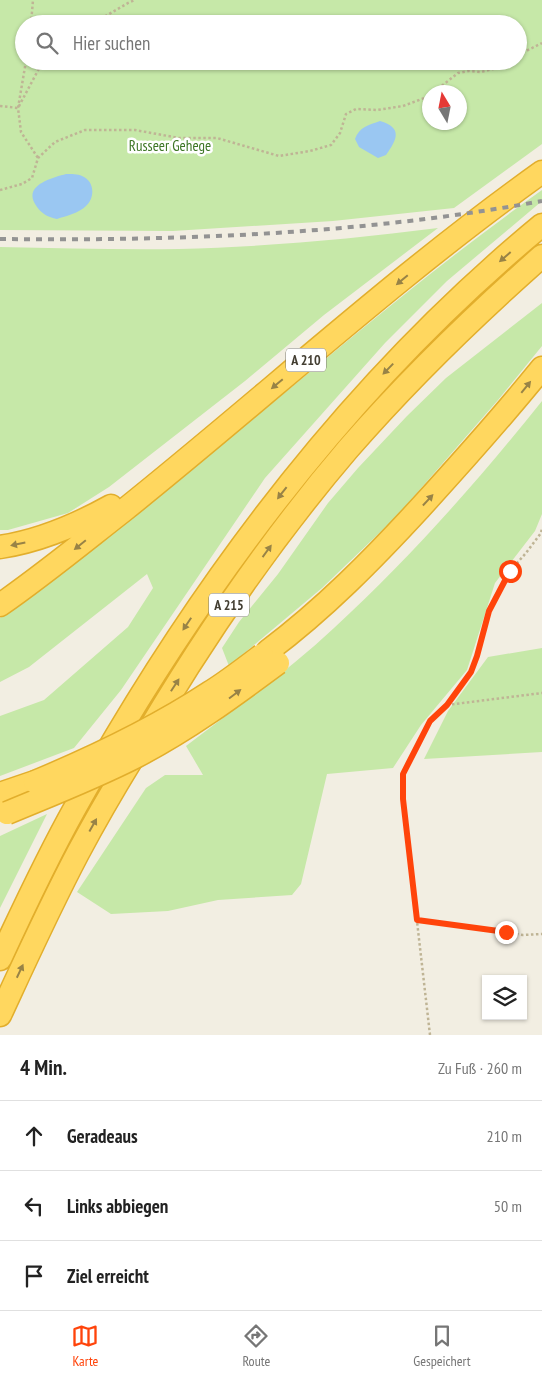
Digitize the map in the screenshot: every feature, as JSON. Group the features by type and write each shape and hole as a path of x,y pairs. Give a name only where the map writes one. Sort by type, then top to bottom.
{"highway":[{"name":"A 210","path":"0,605 35,581 172,471 439,249 542,172"},
{"name":"A 215","path":"0,959 76,805 170,649 220,575 297,474 328,436 383,375 458,299 542,225"},
{"name":"A 215","path":"0,1015 55,898 92,827 166,700 239,589 320,483 398,394 486,306 542,256"},
{"path":"2,808 89,779 179,732 227,700 273,657 364,584 395,536 474,449 542,368"},
{"path":"0,547 33,541 69,528 172,471"},
{"path":"2,808 35,782 92,758 143,732 273,657"}],"path":[{"path":"32,15 33,0"},
{"path":"107,15 136,0"},
{"path":"527,50 542,43"},
{"path":"24,70 18,108 21,132 38,158"},
{"path":"18,108 38,70"},
{"path":"443,85 458,74 489,70"},
{"path":"0,190 22,184 32,178 38,158 55,142 85,130 135,130 179,138 217,138 279,156 310,152 331,145 340,133 346,114 356,109 377,110 402,106 422,99"},
{"path":"0,106 18,108"},
{"path":"430,1035 403,799 403,774 430,721 447,705 471,672 489,611 510,571 542,528"},
{"path":"447,705 542,693"},
{"path":"417,920 523,935 542,934"}],"green space":[{"name":"Russeer Gehege","path":"0,0 542,0 542,144 454,208 333,221 173,231 0,230"},
{"path":"542,190 542,201 447,281 385,343 265,478 121,690 74,748 0,776 0,716 44,700 128,627 153,588 147,574 29,667 0,682 0,618 162,494 450,258"},
{"path":"438,228 324,315 245,381 109,487 68,513 8,530 0,530 0,247 212,248 309,242"},
{"path":"542,303 542,346 498,400 395,518 322,588 229,666 222,648 239,622 278,574 328,503 358,468 446,378"},
{"path":"542,401 542,514 535,531 495,583 467,670 421,725 393,768 327,774 301,884 292,895 218,900 168,911 111,914 77,892 146,788 165,775 203,775 186,746 262,689 298,659 334,628 390,574 493,460"},
{"path":"542,648 542,752 424,759 448,711 488,657"},
{"path":"47,814 0,908 0,836"}],"water":[{"path":"380,121 392,127 396,135 386,155 378,158 359,147 355,139 362,129"},
{"path":"66,174 79,175 86,178 92,190 91,199 83,208 57,219 46,215 37,207 33,200 33,194 35,188 40,184"}],"railway":[{"path":"0,239 136,239 272,233 407,221 542,201"}],"route":[{"path":"506,932 417,920 403,799 403,774 430,721 447,705 471,672 489,611 510,571"}]}
